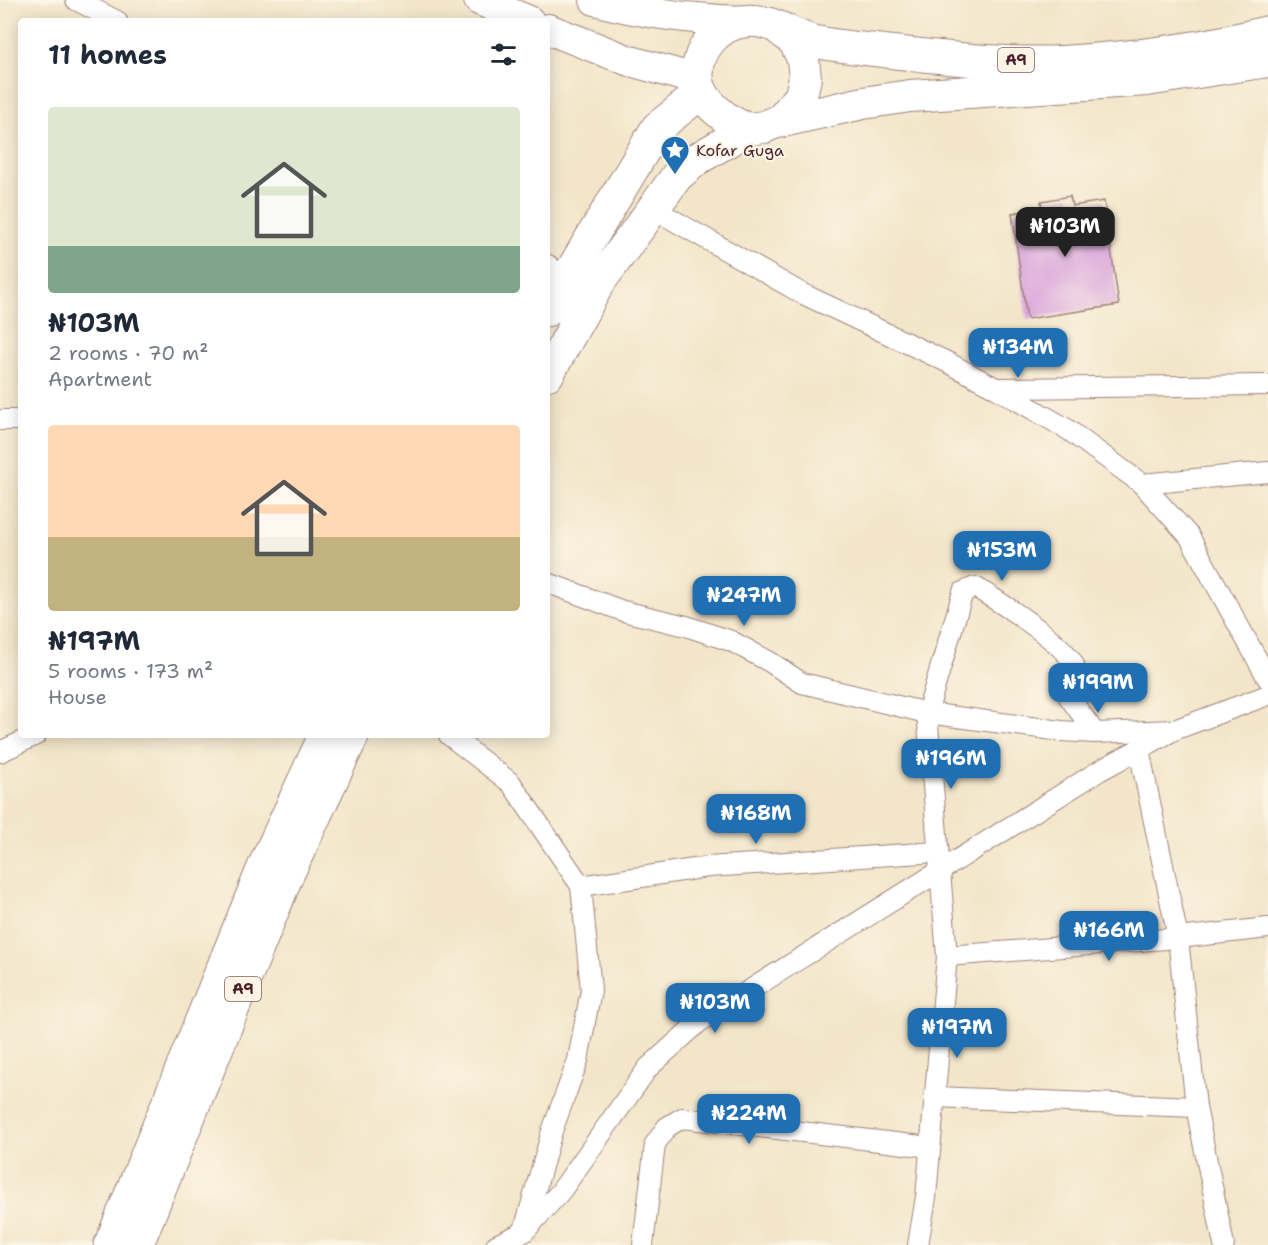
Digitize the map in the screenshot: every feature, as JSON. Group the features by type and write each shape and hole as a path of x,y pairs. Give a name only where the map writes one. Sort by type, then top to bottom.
{"highway":[{"name":"A9","path":"757,22 812,41 910,54 1148,66 1268,32"},
{"name":"A9","path":"550,370 600,281 671,183 697,159 790,112 801,96 805,78 803,59 795,42 783,31 757,22"},
{"path":"757,22 720,31 707,44 699,62 700,86 729,122 761,126"},
{"name":"A9","path":"761,126 863,103 909,96 1148,66 1268,61"},
{"path":"550,302 557,272 657,128 700,86"},
{"name":"A9","path":"144,1242 324,738"},
{"name":"A9","path":"110,1245 275,871 351,738"}],"main road":[{"path":"479,0 522,18"},
{"path":"594,0 641,13 682,18 757,22"},
{"path":"550,30 700,86"}],"street":[{"path":"76,0 111,18"},
{"path":"652,208 801,292 996,388 1067,429 1142,484 1189,536 1268,679"},
{"path":"996,388 1268,385"},
{"path":"0,420 18,420"},
{"path":"1142,484 1268,472"},
{"path":"550,584 623,611 686,626 731,641 802,683 927,713 1095,733 1174,729"},
{"path":"918,1245 930,1147 947,956 927,713 963,592 975,587 1013,611 1071,657 1075,669 1065,678 1066,691 1095,733"},
{"path":"496,1245 524,1238 561,1191 648,1068 699,1022 938,861 1174,729 1268,695"},
{"path":"0,752 30,738"},
{"path":"453,738 511,783 581,886 591,990 578,1060 552,1131 524,1238"},
{"path":"1139,749 1178,938 1196,1107 1224,1245"},
{"path":"581,886 708,867 938,861"},
{"path":"947,956 1178,938 1268,928"},
{"path":"934,1096 1196,1107"},
{"path":"643,1245 655,1144 668,1127 682,1118 930,1147"}],"building":[{"path":"1070,196 1072,206 1104,201 1119,305 1027,319 1012,213 1042,209 1041,201"}],"place":[{"name":"Kofar Guga","path":"675,176"}]}
